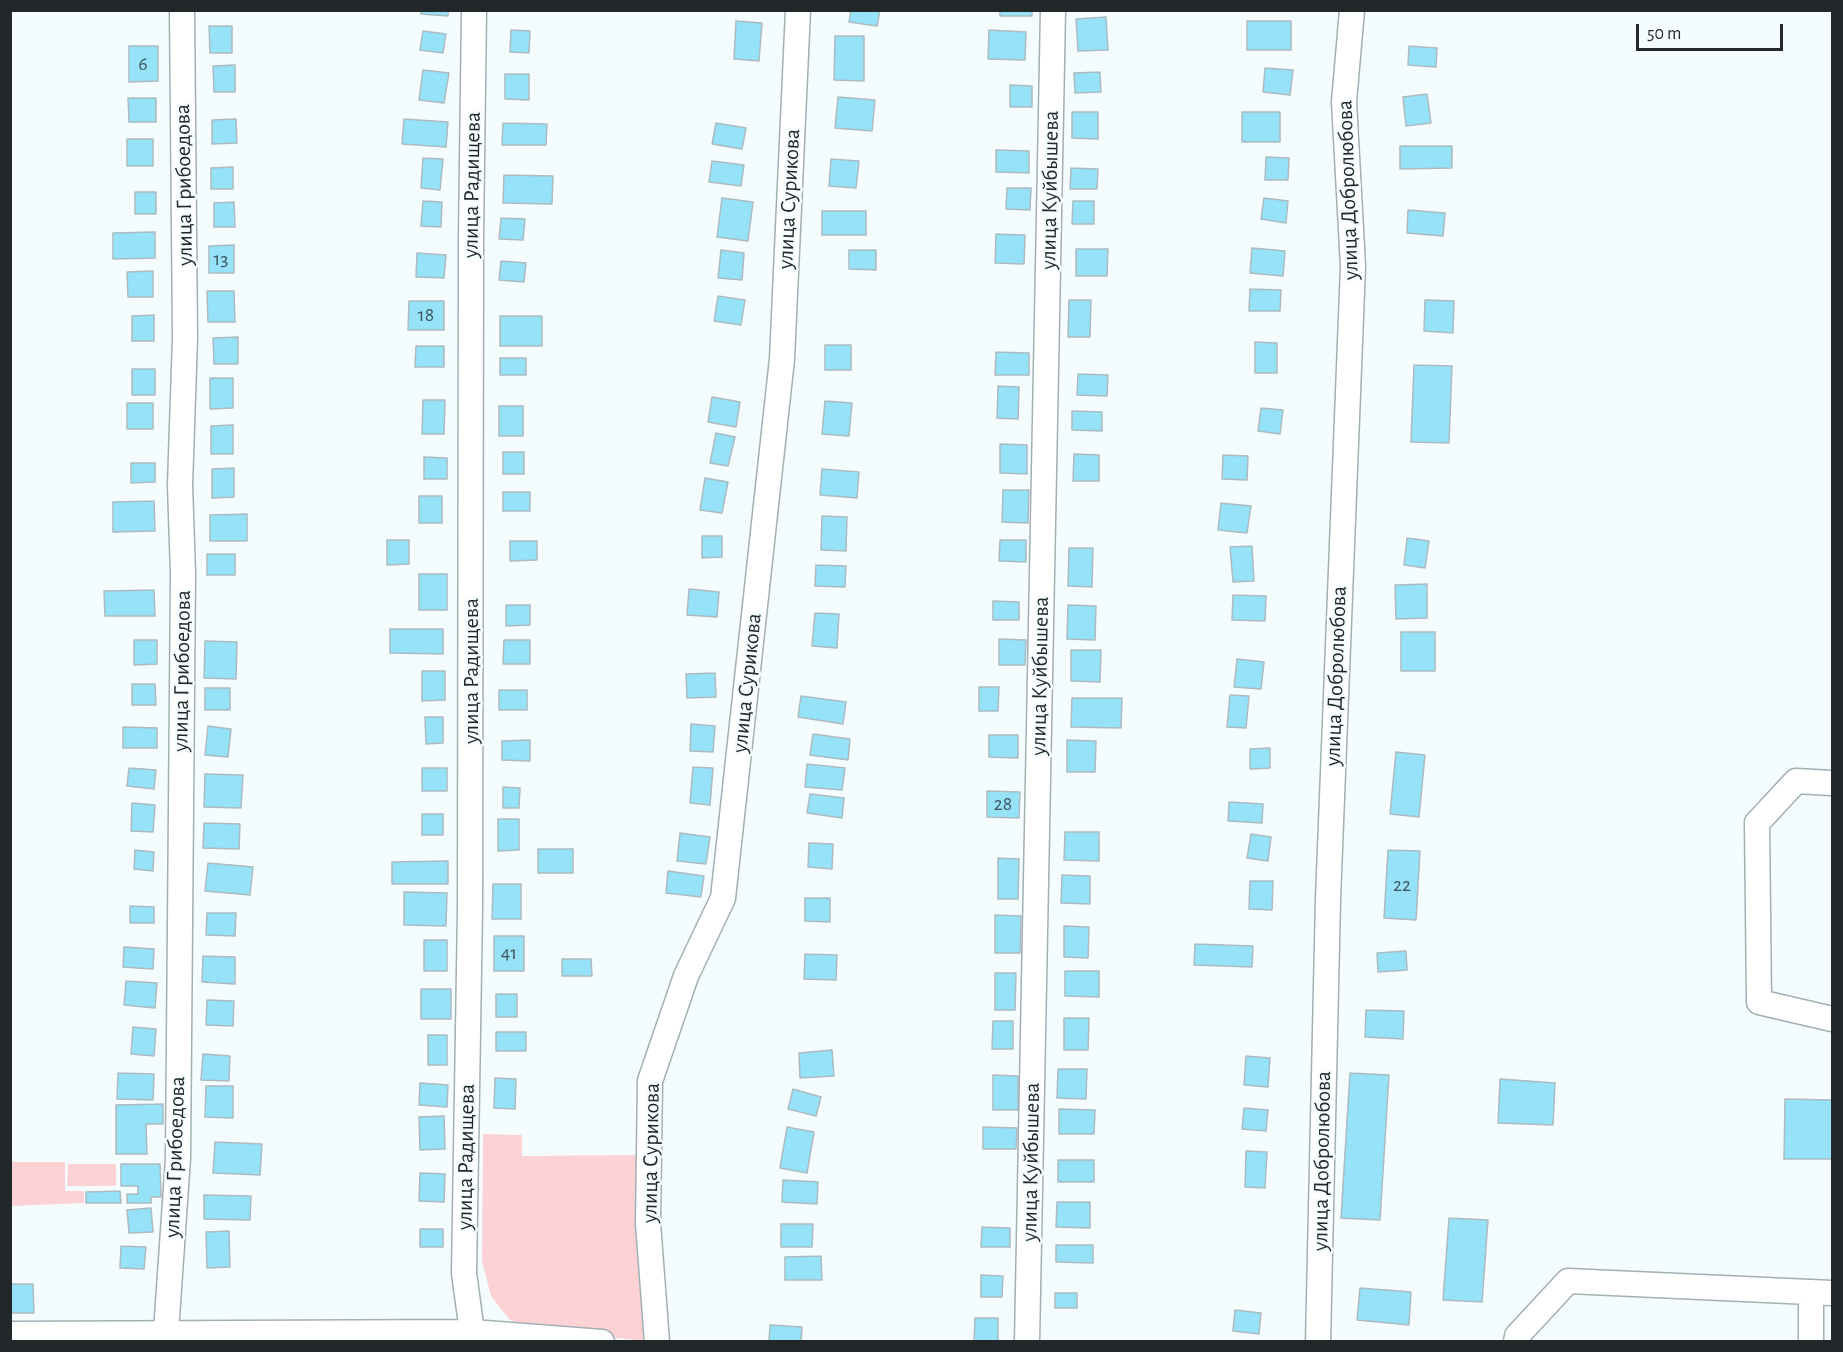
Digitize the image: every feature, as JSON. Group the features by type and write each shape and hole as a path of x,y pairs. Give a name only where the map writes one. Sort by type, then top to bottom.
{"street":[{"name":"улица Грибоедова","path":"166,1332 178,1158 183,574 180,485 185,338 182,10"},
{"name":"улица Радищева","path":"472,1332 464,1273 470,909 471,236 474,10"},
{"name":"улица Сурикова","path":"657,1341 648,1223 650,1081 686,976 723,898 782,360 798,10"},
{"name":"улица Куйбышева","path":"1027,1341 1053,10"},
{"name":"улица Добролюбова","path":"1318,1341 1328,898 1353,266 1344,102 1352,10"},
{"path":"1833,783 1797,781 1756,823 1759,1002 1833,1019"},
{"path":"1516,1339 1568,1281 1822,1293 1811,1341"},
{"path":"10,1334 472,1332 602,1341"}],"shaded area":[{"path":"483,1134 522,1135 522,1156 645,1155 648,1341 532,1330 509,1319 491,1296 482,1261"},
{"path":"11,1162 65,1162 65,1191 84,1191 84,1203 11,1206"},
{"path":"68,1164 116,1164 116,1186 67,1186"}],"building":[{"path":"421,10 448,10 448,16 421,14"},
{"path":"851,10 880,10 877,26 849,22"},
{"path":"1000,10 1032,10 1032,16 1000,16"},
{"path":"1106,17 1108,50 1078,51 1076,19"},
{"path":"736,21 762,23 759,61 734,59"},
{"path":"1247,21 1291,21 1291,50 1247,50"},
{"path":"209,26 232,26 232,53 210,53"},
{"path":"511,30 530,31 529,53 510,52"},
{"path":"989,30 1026,32 1025,60 988,59"},
{"path":"423,31 446,34 443,53 420,50"},
{"path":"835,36 864,36 864,81 834,80"},
{"path":"129,46 158,46 158,81 129,82"},
{"path":"1409,46 1437,48 1436,67 1408,65"},
{"path":"235,65 235,92 214,92 213,66"},
{"path":"1265,68 1293,70 1290,95 1263,92"},
{"path":"423,70 449,73 444,103 419,100"},
{"path":"1100,72 1101,92 1075,93 1074,73"},
{"path":"505,74 529,74 529,100 505,99"},
{"path":"1010,85 1032,86 1032,107 1010,107"},
{"path":"1427,94 1431,123 1406,126 1403,97"},
{"path":"838,97 875,100 872,131 835,128"},
{"path":"128,98 156,98 156,122 129,122"},
{"path":"1072,112 1098,112 1098,139 1072,138"},
{"path":"1242,112 1280,112 1280,142 1242,142"},
{"path":"236,119 237,143 212,144 212,120"},
{"path":"404,119 448,122 446,147 402,144"},
{"path":"503,123 547,124 546,145 502,145"},
{"path":"716,123 746,128 742,149 712,144"},
{"path":"127,139 153,139 153,166 127,166"},
{"path":"1400,146 1452,146 1452,168 1400,169"},
{"path":"996,150 1029,151 1029,173 996,172"},
{"path":"1266,157 1289,158 1288,180 1265,180"},
{"path":"423,158 443,159 440,190 421,188"},
{"path":"831,159 859,161 856,188 829,186"},
{"path":"712,161 744,165 741,186 709,182"},
{"path":"233,167 233,189 211,189 211,168"},
{"path":"1071,168 1098,169 1097,189 1070,189"},
{"path":"504,175 553,176 552,204 503,203"},
{"path":"1007,188 1031,188 1030,210 1006,209"},
{"path":"135,192 156,192 156,214 135,214"},
{"path":"722,198 753,202 748,241 717,237"},
{"path":"1264,198 1288,201 1286,223 1261,219"},
{"path":"423,201 442,202 441,227 421,226"},
{"path":"1073,201 1094,201 1094,224 1072,224"},
{"path":"234,202 235,227 214,227 214,203"},
{"path":"1408,210 1445,213 1443,236 1407,233"},
{"path":"822,211 866,211 866,235 822,235"},
{"path":"501,218 525,219 523,240 499,239"},
{"path":"155,232 155,258 113,259 113,233"},
{"path":"996,234 1025,235 1024,264 995,263"},
{"path":"234,245 234,273 209,273 209,246"},
{"path":"1252,248 1285,251 1283,276 1250,273"},
{"path":"1076,249 1108,249 1107,276 1076,276"},
{"path":"721,250 744,253 742,280 718,278"},
{"path":"849,250 876,250 876,270 849,269"},
{"path":"417,253 446,255 444,278 416,277"},
{"path":"501,261 526,263 524,282 499,280"},
{"path":"153,271 153,297 128,297 127,272"},
{"path":"1250,289 1281,290 1280,311 1249,311"},
{"path":"207,291 234,291 235,322 208,322"},
{"path":"718,296 745,300 741,325 714,321"},
{"path":"1069,300 1091,300 1090,337 1068,337"},
{"path":"1425,300 1454,301 1453,333 1424,331"},
{"path":"409,301 444,301 444,330 408,330"},
{"path":"154,315 154,341 132,341 132,316"},
{"path":"500,316 542,316 542,346 500,346"},
{"path":"238,337 238,364 214,364 213,338"},
{"path":"1255,342 1277,343 1277,373 1255,373"},
{"path":"825,345 851,345 851,370 825,370"},
{"path":"416,346 444,346 444,367 415,367"},
{"path":"996,352 1029,353 1029,375 995,375"},
{"path":"500,358 526,358 526,375 500,375"},
{"path":"1414,365 1452,366 1449,443 1411,442"},
{"path":"132,369 155,369 155,395 132,395"},
{"path":"1078,374 1108,375 1107,396 1077,395"},
{"path":"210,378 233,378 233,408 210,409"},
{"path":"998,386 1019,387 1018,419 997,418"},
{"path":"712,397 740,402 736,427 708,422"},
{"path":"423,400 445,400 444,434 422,434"},
{"path":"825,401 852,403 849,436 822,434"},
{"path":"127,403 153,403 153,429 127,429"},
{"path":"499,406 523,406 523,436 499,436"},
{"path":"1261,408 1283,410 1280,434 1258,431"},
{"path":"1072,411 1102,412 1102,431 1072,430"},
{"path":"233,425 233,454 211,454 211,426"},
{"path":"716,433 735,437 728,466 710,463"},
{"path":"1000,444 1027,445 1027,474 1000,473"},
{"path":"503,452 524,452 524,474 503,474"},
{"path":"1074,454 1099,455 1099,481 1073,481"},
{"path":"1223,455 1248,456 1247,480 1222,479"},
{"path":"424,457 447,458 447,479 424,479"},
{"path":"131,463 155,463 155,482 131,483"},
{"path":"234,468 234,497 212,498 212,469"},
{"path":"822,469 859,472 857,498 820,495"},
{"path":"705,478 728,482 722,513 700,510"},
{"path":"1003,490 1029,490 1028,523 1002,522"},
{"path":"503,492 530,492 530,511 503,511"},
{"path":"419,496 442,496 442,523 419,523"},
{"path":"154,501 155,531 113,532 113,502"},
{"path":"1221,503 1251,506 1247,533 1218,530"},
{"path":"247,514 247,541 210,541 210,515"},
{"path":"822,516 847,517 846,551 821,550"},
{"path":"702,536 722,536 722,557 702,558"},
{"path":"1407,538 1429,541 1425,568 1404,565"},
{"path":"387,540 409,540 409,564 387,565"},
{"path":"1000,540 1026,540 1026,562 999,561"},
{"path":"510,541 537,541 537,560 510,561"},
{"path":"1252,546 1254,581 1233,582 1230,547"},
{"path":"1069,548 1093,548 1092,587 1068,586"},
{"path":"207,554 235,554 235,575 207,575"},
{"path":"816,565 846,566 845,587 815,586"},
{"path":"419,574 447,574 447,610 419,610"},
{"path":"1427,584 1427,618 1396,619 1395,585"},
{"path":"689,589 719,592 717,617 687,615"},
{"path":"154,590 155,616 105,616 104,591"},
{"path":"1233,595 1266,596 1265,621 1232,620"},
{"path":"993,601 1019,602 1019,620 993,620"},
{"path":"506,605 530,605 530,625 506,626"},
{"path":"1068,605 1096,606 1095,640 1067,639"},
{"path":"815,613 839,614 837,648 812,646"},
{"path":"390,629 443,629 443,654 390,653"},
{"path":"1401,632 1435,632 1435,671 1401,671"},
{"path":"999,639 1026,640 1025,665 999,665"},
{"path":"134,640 157,640 157,664 134,665"},
{"path":"504,640 530,640 530,664 503,664"},
{"path":"205,641 237,642 236,679 204,678"},
{"path":"1071,650 1101,650 1100,682 1071,681"},
{"path":"1237,659 1264,662 1261,689 1234,687"},
{"path":"422,671 445,671 445,700 422,701"},
{"path":"715,673 716,697 687,698 686,674"},
{"path":"132,684 155,684 156,705 132,705"},
{"path":"979,687 999,687 998,711 979,711"},
{"path":"205,688 230,688 230,710 205,710"},
{"path":"499,690 527,690 527,710 499,710"},
{"path":"1230,695 1249,696 1246,728 1227,727"},
{"path":"801,696 846,702 843,724 798,717"},
{"path":"1072,698 1122,698 1121,728 1071,727"},
{"path":"425,717 443,717 443,743 426,744"},
{"path":"691,724 715,726 713,752 690,751"},
{"path":"208,726 231,729 228,757 205,755"},
{"path":"123,727 157,728 157,748 123,748"},
{"path":"813,734 850,739 848,760 810,755"},
{"path":"989,735 1018,735 1018,758 989,757"},
{"path":"530,740 530,761 502,760 502,741"},
{"path":"1067,740 1096,741 1095,772 1067,772"},
{"path":"1270,748 1270,768 1250,769 1250,749"},
{"path":"1396,752 1425,755 1419,817 1390,814"},
{"path":"807,764 845,768 842,790 805,787"},
{"path":"693,767 713,768 710,805 690,803"},
{"path":"129,768 156,770 154,789 127,786"},
{"path":"422,768 447,768 447,791 422,791"},
{"path":"205,774 243,775 241,808 204,807"},
{"path":"503,787 520,788 519,808 503,808"},
{"path":"987,791 1020,792 1019,818 987,817"},
{"path":"810,794 844,798 842,818 807,813"},
{"path":"1229,802 1263,804 1262,823 1228,821"},
{"path":"132,803 155,805 153,832 131,831"},
{"path":"422,814 443,814 443,835 422,835"},
{"path":"498,819 519,819 519,850 498,851"},
{"path":"204,823 240,824 239,849 203,848"},
{"path":"1065,832 1099,832 1099,861 1064,860"},
{"path":"680,833 710,837 706,864 677,861"},
{"path":"1251,834 1271,837 1268,861 1247,858"},
{"path":"809,843 833,844 832,869 808,867"},
{"path":"538,849 573,849 573,873 538,873"},
{"path":"135,850 154,852 153,871 134,869"},
{"path":"1388,850 1420,851 1416,920 1384,918"},
{"path":"998,858 1019,859 1018,899 998,899"},
{"path":"448,861 448,884 392,884 392,862"},
{"path":"208,863 253,867 250,895 205,891"},
{"path":"668,871 704,876 701,897 666,893"},
{"path":"1062,875 1090,876 1090,904 1061,903"},
{"path":"1250,881 1273,881 1272,910 1249,909"},
{"path":"493,884 521,884 521,919 492,919"},
{"path":"404,892 447,893 446,926 404,925"},
{"path":"805,898 830,898 830,922 805,921"},
{"path":"130,906 154,907 154,923 130,923"},
{"path":"207,913 236,913 235,936 206,935"},
{"path":"995,915 1021,916 1020,953 995,953"},
{"path":"1064,926 1089,927 1088,958 1064,957"},
{"path":"494,936 524,936 524,971 494,971"},
{"path":"424,940 447,940 447,971 424,971"},
{"path":"1195,944 1253,946 1252,967 1194,965"},
{"path":"124,947 154,949 153,969 123,967"},
{"path":"1406,951 1407,970 1378,972 1377,953"},
{"path":"805,954 837,955 836,980 804,979"},
{"path":"203,956 235,957 235,984 202,982"},
{"path":"562,959 591,959 592,976 562,976"},
{"path":"1065,971 1099,971 1099,997 1065,996"},
{"path":"995,973 1016,973 1015,1010 995,1010"},
{"path":"126,981 157,983 155,1008 124,1005"},
{"path":"421,989 451,989 451,1019 421,1019"},
{"path":"496,994 517,994 517,1017 496,1017"},
{"path":"207,1000 234,1001 233,1026 206,1025"},
{"path":"1366,1010 1404,1011 1403,1039 1365,1037"},
{"path":"1064,1018 1089,1018 1088,1050 1064,1050"},
{"path":"993,1021 1013,1021 1013,1049 992,1049"},
{"path":"133,1027 156,1029 154,1056 131,1054"},
{"path":"496,1032 526,1032 526,1051 496,1051"},
{"path":"428,1035 447,1035 447,1065 428,1065"},
{"path":"832,1050 834,1076 800,1078 799,1053"},
{"path":"203,1054 230,1056 229,1081 201,1080"},
{"path":"1246,1056 1270,1058 1268,1087 1244,1085"},
{"path":"1058,1069 1087,1069 1086,1099 1057,1098"},
{"path":"118,1073 154,1074 153,1100 117,1099"},
{"path":"1350,1073 1389,1075 1380,1220 1341,1218"},
{"path":"993,1075 1018,1076 1018,1110 993,1110"},
{"path":"495,1078 516,1079 515,1109 494,1108"},
{"path":"1500,1079 1555,1083 1553,1125 1498,1123"},
{"path":"420,1083 448,1085 447,1107 419,1105"},
{"path":"206,1086 233,1086 233,1118 205,1117"},
{"path":"793,1089 821,1097 816,1116 788,1109"},
{"path":"1785,1099 1832,1100 1832,1159 1784,1159"},
{"path":"163,1104 163,1124 146,1124 147,1154 116,1154 116,1105"},
{"path":"1244,1108 1268,1110 1266,1131 1242,1129"},
{"path":"1059,1109 1095,1110 1094,1134 1059,1134"},
{"path":"444,1116 445,1149 420,1150 419,1117"},
{"path":"787,1127 814,1132 807,1173 780,1168"},
{"path":"983,1127 1017,1128 1016,1149 983,1149"},
{"path":"215,1142 262,1144 260,1175 213,1173"},
{"path":"1246,1151 1267,1152 1265,1188 1245,1187"},
{"path":"1058,1160 1094,1160 1094,1182 1058,1182"},
{"path":"121,1164 160,1164 161,1197 151,1197 151,1203 127,1203 127,1194 138,1194 138,1186 121,1186"},
{"path":"420,1173 445,1174 444,1202 419,1201"},
{"path":"783,1180 818,1182 817,1204 782,1202"},
{"path":"120,1191 121,1203 86,1203 86,1192"},
{"path":"204,1195 251,1196 250,1220 204,1219"},
{"path":"1057,1202 1090,1202 1090,1228 1056,1227"},
{"path":"151,1208 153,1232 129,1233 127,1210"},
{"path":"1449,1218 1488,1220 1482,1302 1443,1300"},
{"path":"781,1224 813,1224 812,1247 781,1247"},
{"path":"982,1227 1010,1228 1010,1247 981,1247"},
{"path":"420,1229 443,1229 443,1247 420,1247"},
{"path":"229,1231 230,1267 207,1268 206,1232"},
{"path":"1056,1245 1093,1245 1093,1263 1056,1262"},
{"path":"121,1246 146,1247 144,1269 120,1268"},
{"path":"821,1256 822,1280 785,1280 785,1257"},
{"path":"981,1275 1003,1276 1002,1297 981,1297"},
{"path":"10,1284 33,1284 34,1313 10,1313"},
{"path":"1360,1288 1411,1292 1409,1325 1357,1320"},
{"path":"1055,1293 1077,1293 1077,1308 1055,1308"},
{"path":"1235,1310 1261,1313 1259,1334 1233,1331"},
{"path":"975,1318 998,1318 998,1342 974,1342"},
{"path":"770,1325 802,1327 801,1342 769,1342"}]}
